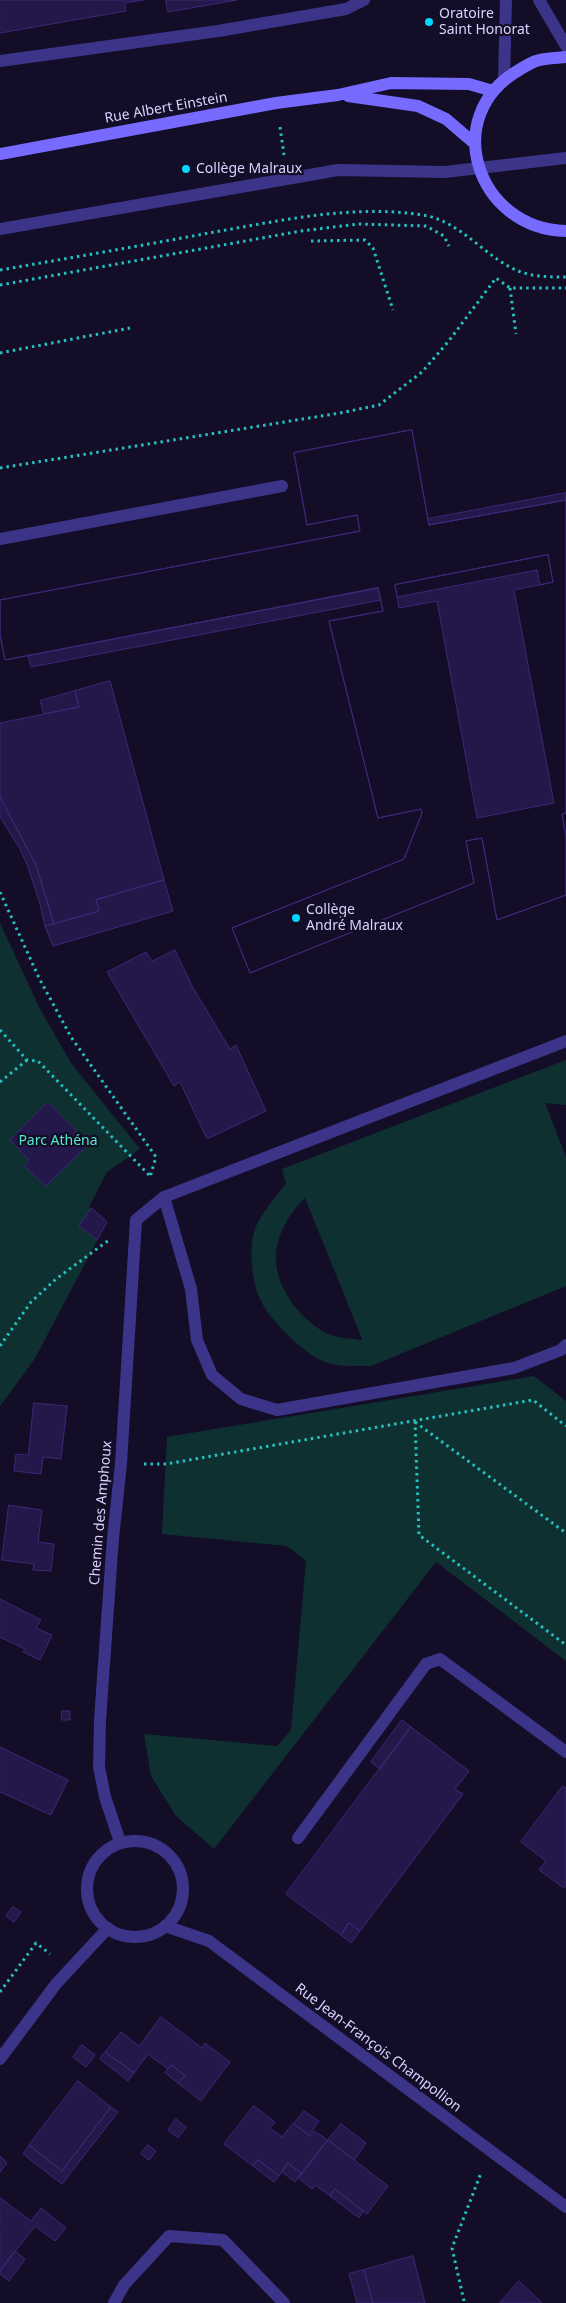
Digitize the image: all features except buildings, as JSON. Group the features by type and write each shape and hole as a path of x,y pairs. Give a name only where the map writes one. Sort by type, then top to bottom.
{"street":[{"path":"0,61 277,21 346,9 364,0"},
{"path":"504,78 506,0"},
{"path":"539,0 566,46"},
{"path":"566,57 536,60 504,78 493,91 479,117 474,143 479,168 502,206 532,226 566,231"},
{"name":"Rue Albert Einstein","path":"0,154 276,103 338,95 391,83 469,84 493,91"},
{"name":"Rue Albert Einstein","path":"338,95 418,106 446,119 474,143"},
{"path":"0,229 338,170 445,172 566,158"},
{"path":"0,539 282,486"},
{"path":"136,1220 164,1197 566,1041"},
{"path":"164,1197 191,1289 196,1340 212,1375 241,1399 277,1410 514,1368 561,1350 566,1345"},
{"name":"Chemin des Amphoux","path":"120,1842 105,1797 99,1767 101,1710 113,1538 121,1464 136,1220"},
{"path":"298,1838 426,1664 440,1659 566,1752"},
{"path":"137,1840 153,1844 167,1853 177,1866 182,1881 182,1898 176,1913 165,1926 155,1932 137,1936 119,1934 108,1928 97,1918 89,1904 86,1889 89,1874 96,1860 107,1850 120,1842 137,1840"},
{"name":"Rue Jean-François Champollion","path":"165,1926 209,1942 566,2207"},
{"path":"0,2059 56,1984 108,1928"},
{"path":"114,2303 124,2286 169,2236 223,2240 284,2303"}],"path":[{"path":"280,125 285,154"},
{"path":"0,270 296,218 356,212 406,213 440,220 521,272 538,276 566,277"},
{"path":"0,285 301,231 358,224 426,226 444,236 449,246"},
{"path":"310,242 365,240 373,248 393,310"},
{"path":"0,468 379,405 422,372 448,342 496,278 510,288 566,288"},
{"path":"510,288 516,334"},
{"path":"0,353 130,328"},
{"path":"0,892 39,978 71,1037 156,1157 136,1220 56,1279 31,1302 0,1346"},
{"path":"0,1030 27,1060 38,1061 150,1176"},
{"path":"0,1082 27,1060"},
{"path":"121,1464 166,1464 533,1400 566,1426"},
{"path":"415,1421 566,1533"},
{"path":"415,1421 419,1535 566,1645"},
{"path":"0,1992 36,1943 70,1969"},
{"path":"464,2301 452,2248 490,2151"}],"green space":[{"name":"Parc Athéna","path":"0,923 40,1009 71,1063 140,1149 107,1172 89,1207 107,1222 34,1360 0,1406"},
{"path":"566,1060 566,1105 545,1103 566,1157 566,1286 371,1366 330,1364 325,1362 307,1352 279,1326 260,1299 255,1284 252,1239 264,1213 286,1184 282,1169","holes":["305,1198 362,1339 338,1337 321,1330 294,1306 282,1285 276,1262 277,1244 288,1219"]},
{"path":"534,1376 566,1401 566,1661 436,1562 214,1849 176,1816 151,1776 144,1734 277,1746 291,1730 306,1561 287,1546 162,1534 167,1437"}],"place":[{"name":"Oratoire Saint Honorat","path":"429,22"},
{"name":"Collège Malraux","path":"186,169"},
{"name":"Collège André Malraux","path":"296,918"}]}
